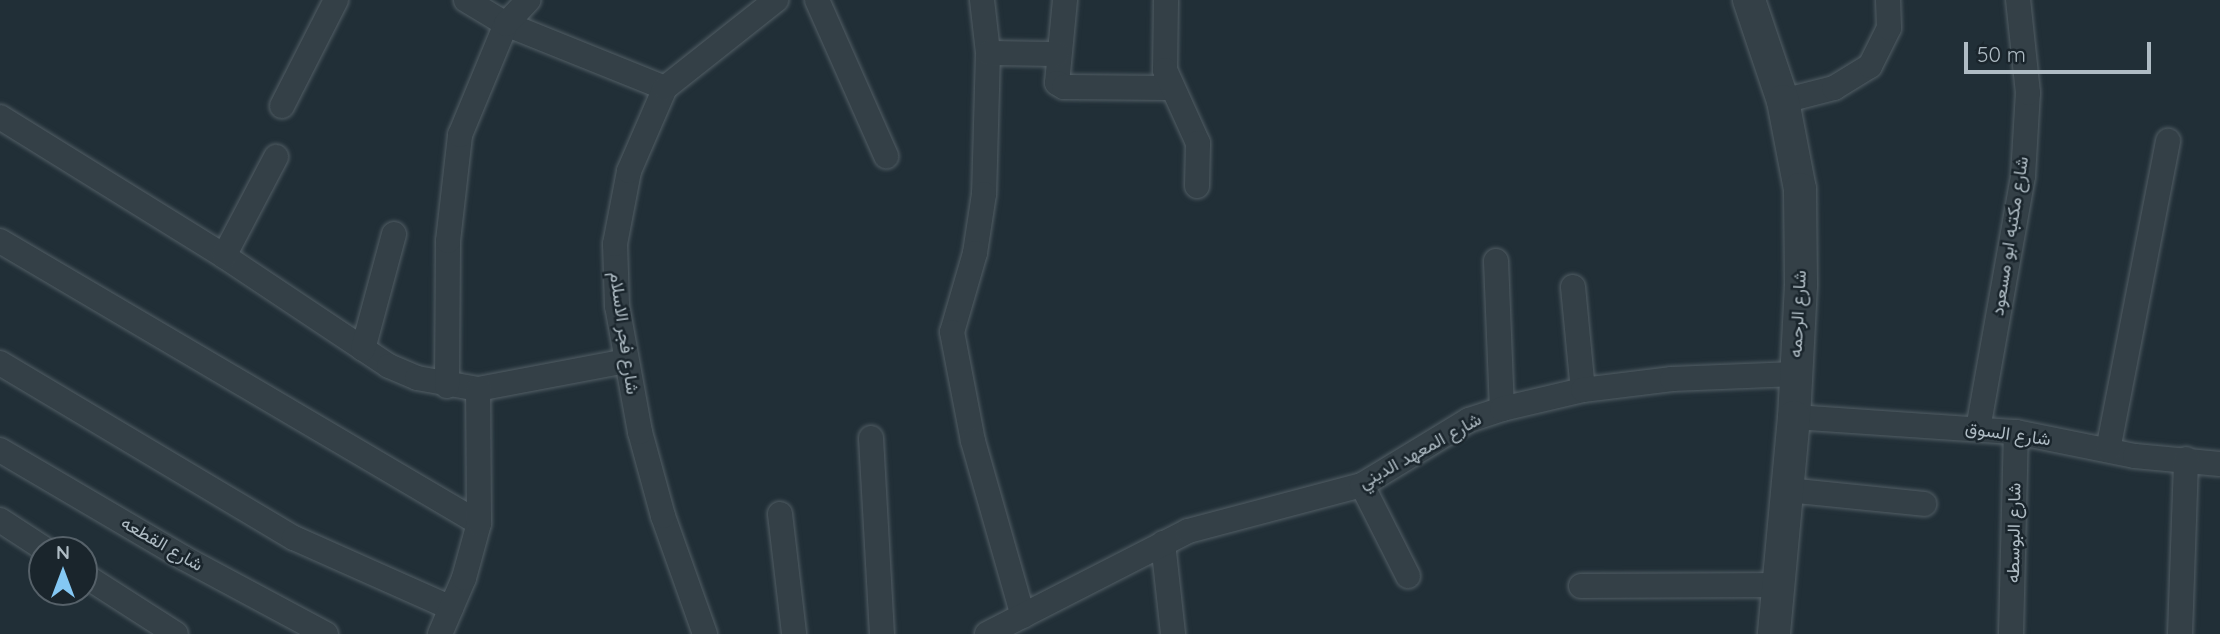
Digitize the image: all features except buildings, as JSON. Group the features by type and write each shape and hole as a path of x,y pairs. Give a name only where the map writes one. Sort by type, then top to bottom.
{"street":[{"path":"282,106 336,0"},
{"path":"466,0 506,24 665,88"},
{"path":"447,386 447,284 454,169 460,135 506,24 528,0"},
{"name":"شارع فجر الاسلام","path":"705,634 663,516 626,361 614,275 615,244 629,171 665,88 743,9 776,0"},
{"path":"817,0 886,156"},
{"path":"982,0 988,53 984,194 975,253 952,331 973,441 1023,617"},
{"path":"1065,0 1055,77 1064,87 1171,88"},
{"path":"1166,0 1163,51 1171,88 1198,143 1197,186"},
{"name":"شارع الرحمه","path":"1749,0 1783,101 1800,189 1801,285 1794,417 1774,634"},
{"path":"1783,101 1834,88 1870,66 1889,28 1888,0"},
{"name":"شارع مكتبه ابو مسعود","path":"1978,429 2024,176 2028,93 2018,0"},
{"path":"988,53 1057,54"},
{"path":"0,117 224,256 389,366 447,386 478,389 626,361"},
{"path":"2108,450 2168,141"},
{"path":"224,256 276,157"},
{"path":"363,349 394,234"},
{"path":"0,241 479,523"},
{"path":"1496,261 1502,410"},
{"path":"1573,287 1583,390"},
{"path":"0,363 295,538 451,608"},
{"name":"شارع المعهد الديني","path":"987,634 1188,531 1362,485 1469,420 1583,390 1707,376 1795,374"},
{"path":"440,634 479,523 478,389"},
{"name":"شارع السوق","path":"1794,417 2016,432 2108,450 2220,464"},
{"name":"شارع البوسطه","path":"2011,634 2016,432"},
{"path":"871,438 882,634"},
{"name":"شارع القطعه","path":"0,450 184,558 326,634"},
{"path":"2180,634 2186,459"},
{"path":"1362,485 1408,576"},
{"path":"1787,490 1923,504"},
{"path":"780,514 794,634"},
{"path":"0,520 28,538"},
{"path":"1163,543 1173,634"},
{"path":"98,584 176,634"},
{"path":"1581,586 1778,585"}]}
